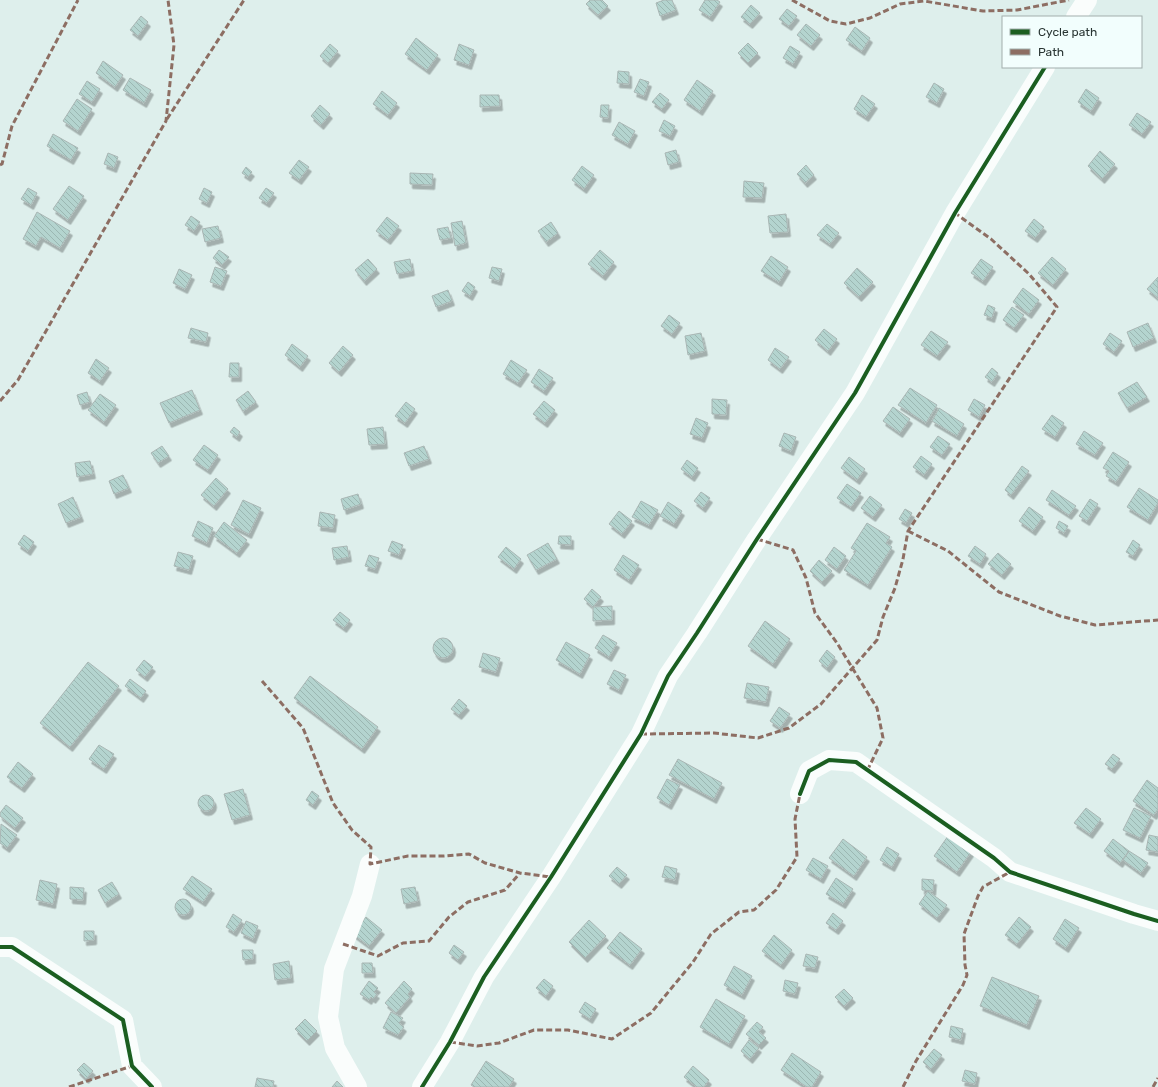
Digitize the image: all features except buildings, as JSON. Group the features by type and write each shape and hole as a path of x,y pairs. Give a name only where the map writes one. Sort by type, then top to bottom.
{"street":[{"path":"1077,16 1087,0"},
{"path":"422,1087 450,1042 484,977 551,877 640,734 668,676 757,539 855,393 955,213 1045,68"},
{"path":"800,794 809,772 829,760 856,762 994,858 1010,872 1158,921"},
{"path":"357,1087 335,1048 328,1017 334,969 362,896 370,864"},
{"path":"0,947 12,947 123,1020 132,1066 152,1087"}],"marked path":[{"path":"0,165 2,164 12,126 78,0"},
{"path":"0,401 18,380 166,121 174,45 168,0"},
{"path":"167,119 244,0"},
{"path":"792,0 830,21 846,24 870,18 900,4 924,1 983,11 1017,10 1069,0"},
{"path":"641,734 714,733 758,738 789,728 821,704 877,640 883,617 895,588 903,559 908,531 1057,307 1029,274 991,239 955,213"},
{"path":"908,531 948,551 999,592 1060,616 1095,625 1158,620"},
{"path":"757,539 793,550 806,578 815,613 837,643 877,708 883,738 868,769"},
{"path":"262,681 303,728 333,803 352,830 371,847 370,864 408,856 469,854 485,863 520,873 551,877"},
{"path":"450,1042 477,1046 499,1043 534,1030 568,1030 612,1039 651,1013 693,962 711,934 739,912 754,910 776,890 797,857 795,819 800,794"},
{"path":"903,1087 916,1061 963,985 967,975 965,965 964,934 978,896 983,887 1010,872"},
{"path":"343,944 378,956 403,943 429,941 449,917 468,902 505,890 520,873"},
{"path":"69,1087 132,1066"},
{"path":"1153,1087 1158,1078"}],"cycle path":[{"path":"422,1087 450,1042 484,977 551,877 641,734 668,676 757,539 855,393 955,213 1044,68"},
{"path":"800,794 809,771 829,760 856,762 994,858 1010,872 1158,921"},
{"path":"0,947 12,947 123,1020 132,1066 152,1087"}]}
